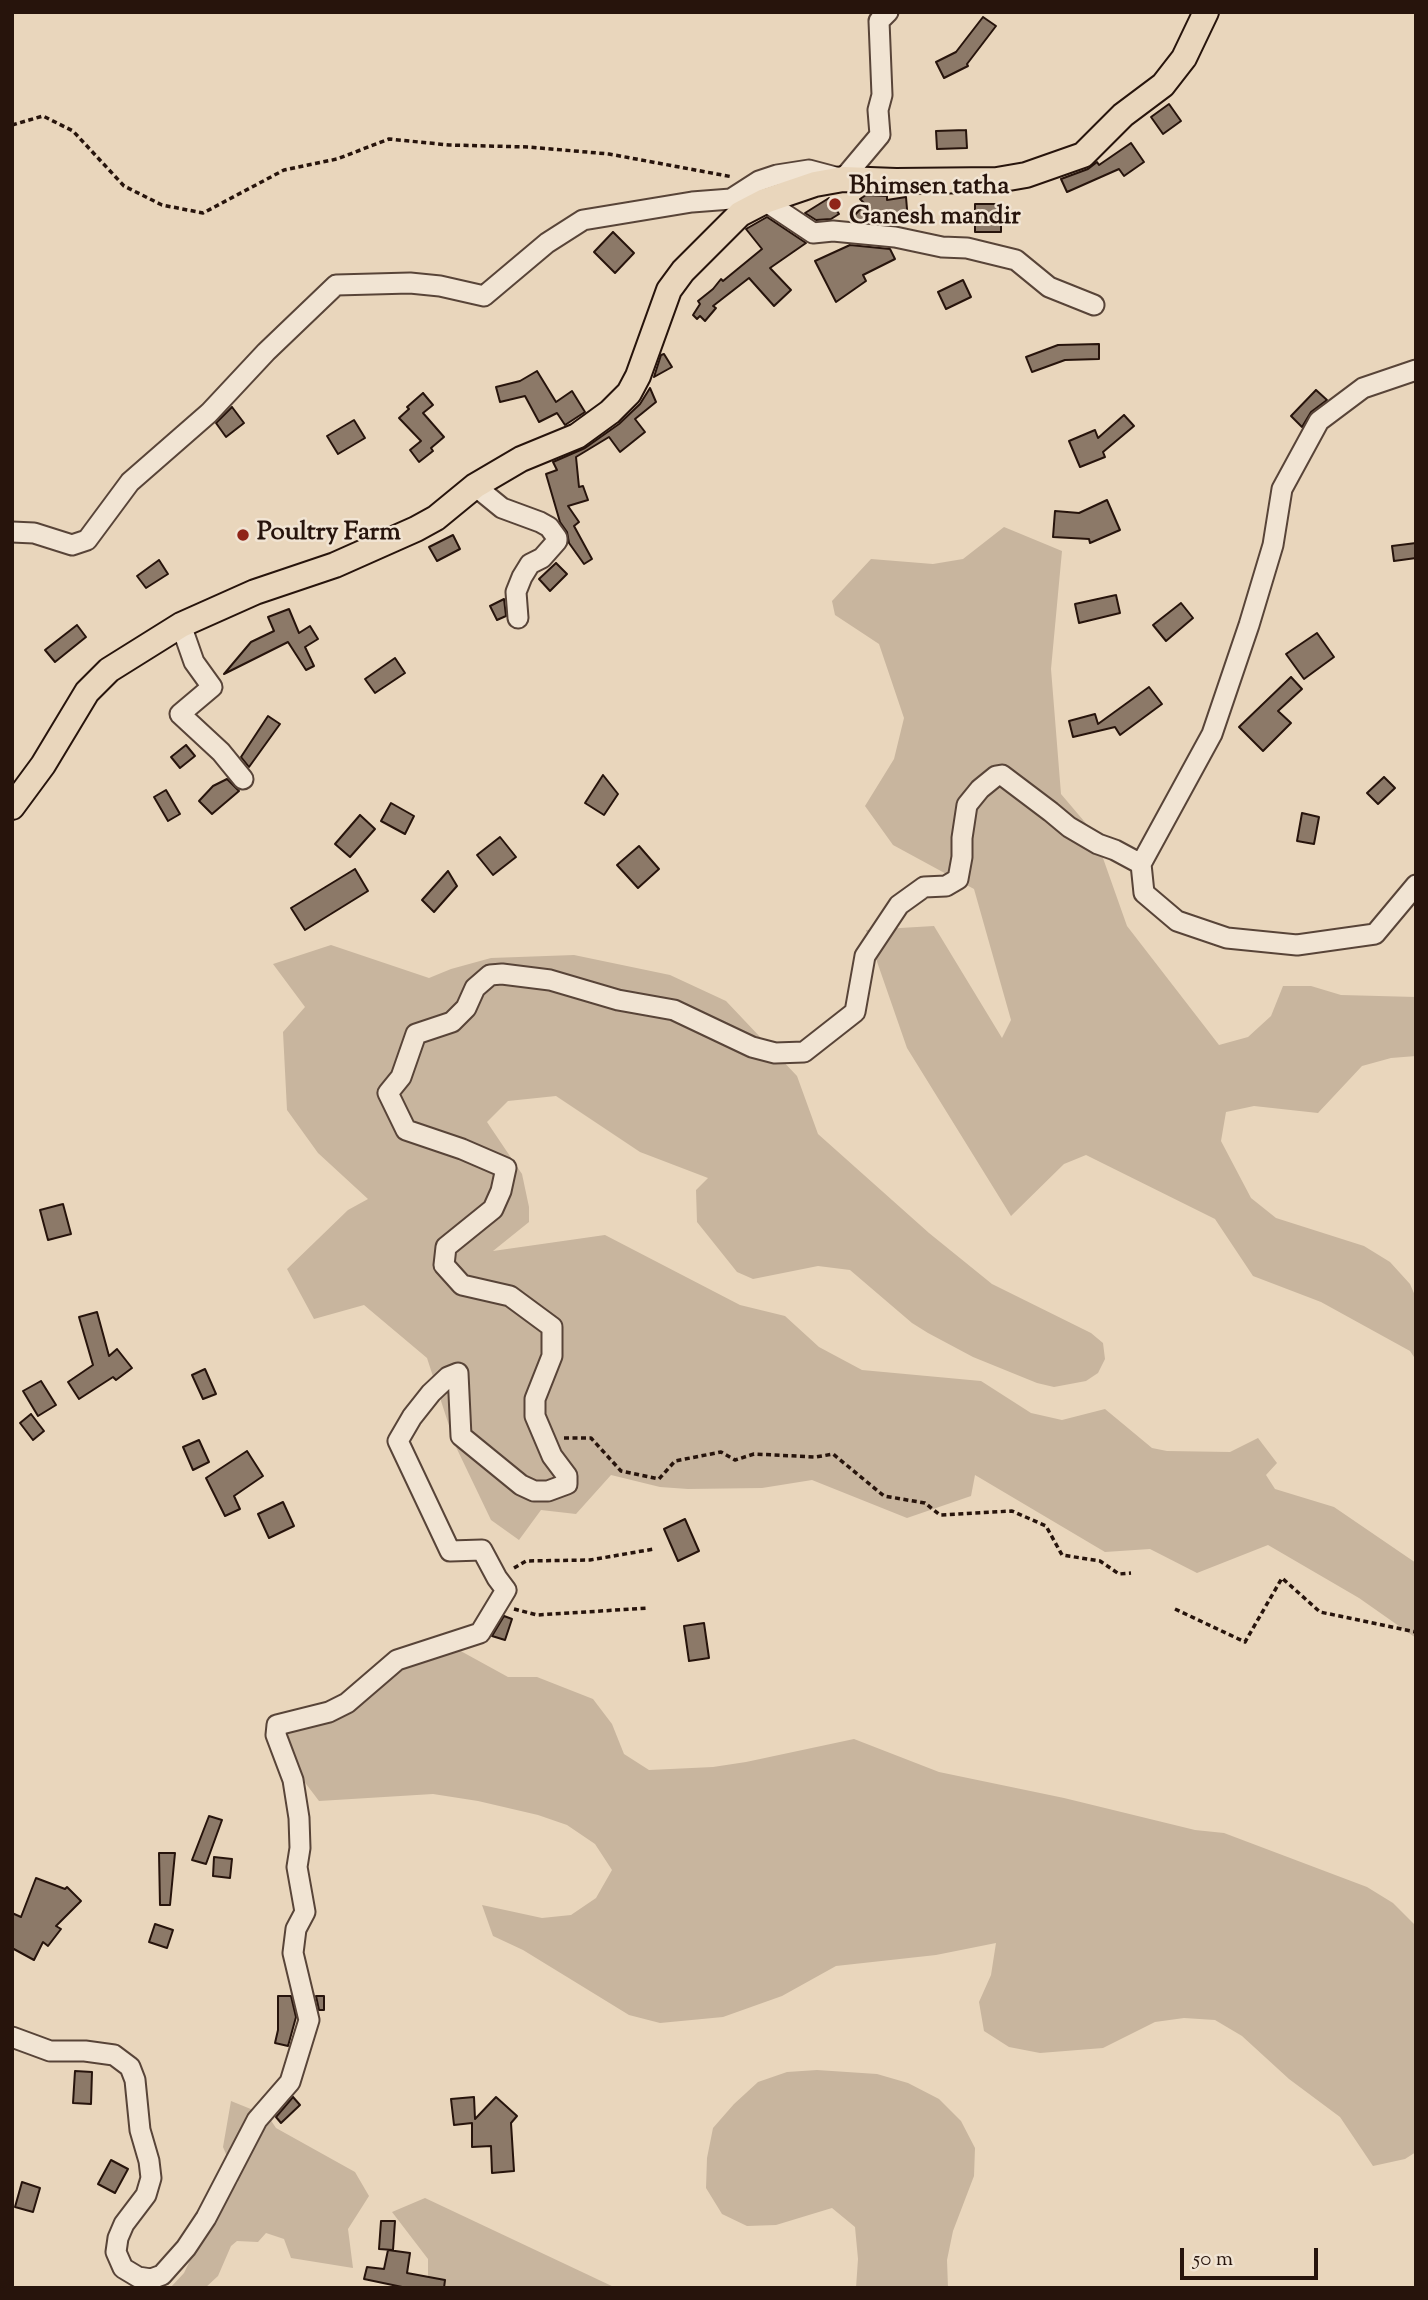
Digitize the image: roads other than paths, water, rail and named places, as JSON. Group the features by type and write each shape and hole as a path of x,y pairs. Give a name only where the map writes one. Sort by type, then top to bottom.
{"main road":[{"path":"12,807 43,765 88,692 109,670 181,625 255,592 335,565 416,529 436,518 475,486 521,460 577,436 610,412 629,393 638,376 669,289 683,271 762,191 843,179 997,180 1026,175 1083,155 1124,115 1163,85 1184,58 1206,12"}],"street":[{"path":"843,179 880,135 878,110 882,95 879,21 888,12"},
{"path":"12,531 34,533 72,545 87,540 130,482 209,413 266,352 336,285 410,283 440,286 484,296 547,243 583,220 692,202 731,199 762,191 813,233 833,231 895,237 942,247 967,248 1016,260 1049,287 1094,305"},
{"path":"1416,370 1363,388 1319,421 1282,489 1273,545 1212,734 1141,864 1144,893 1177,921 1227,938 1297,945 1375,934 1416,885"},
{"path":"475,486 502,508 548,527 557,538 542,558 530,564 522,577 516,592 518,618"},
{"path":"181,625 194,662 212,687 180,714 221,751 243,779"},
{"path":"12,2037 50,2051 85,2051 114,2055 130,2067 135,2080 140,2130 151,2178 146,2194 124,2224 116,2252 120,2264 138,2277 151,2279 163,2275 181,2255 206,2218 257,2120 290,2082 309,2020 293,1953 296,1929 305,1912 297,1867 300,1848 299,1818 293,1780 276,1735 277,1725 329,1712 347,1703 397,1660 480,1633 506,1590 482,1550 450,1551 398,1441 431,1393 448,1377 458,1373 461,1436 522,1485 534,1491 548,1491 567,1485 567,1476 552,1456 535,1416 535,1399 551,1356 552,1326 510,1296 462,1285 444,1265 446,1247 493,1209 501,1191 506,1168 462,1149 406,1130 388,1093 401,1077 416,1034 452,1022 466,1008 475,988 489,975 502,974 550,980 605,997 674,1010 752,1047 775,1053 804,1052 855,1012 865,956 899,905 924,887 946,886 958,880 967,805 980,789 996,776 1002,775 1069,827 1141,864"}],"place":[{"name":"Bhimsen tatha Ganesh mandir","path":"835,204"},
{"name":"Poultry Farm","path":"243,535"}]}
